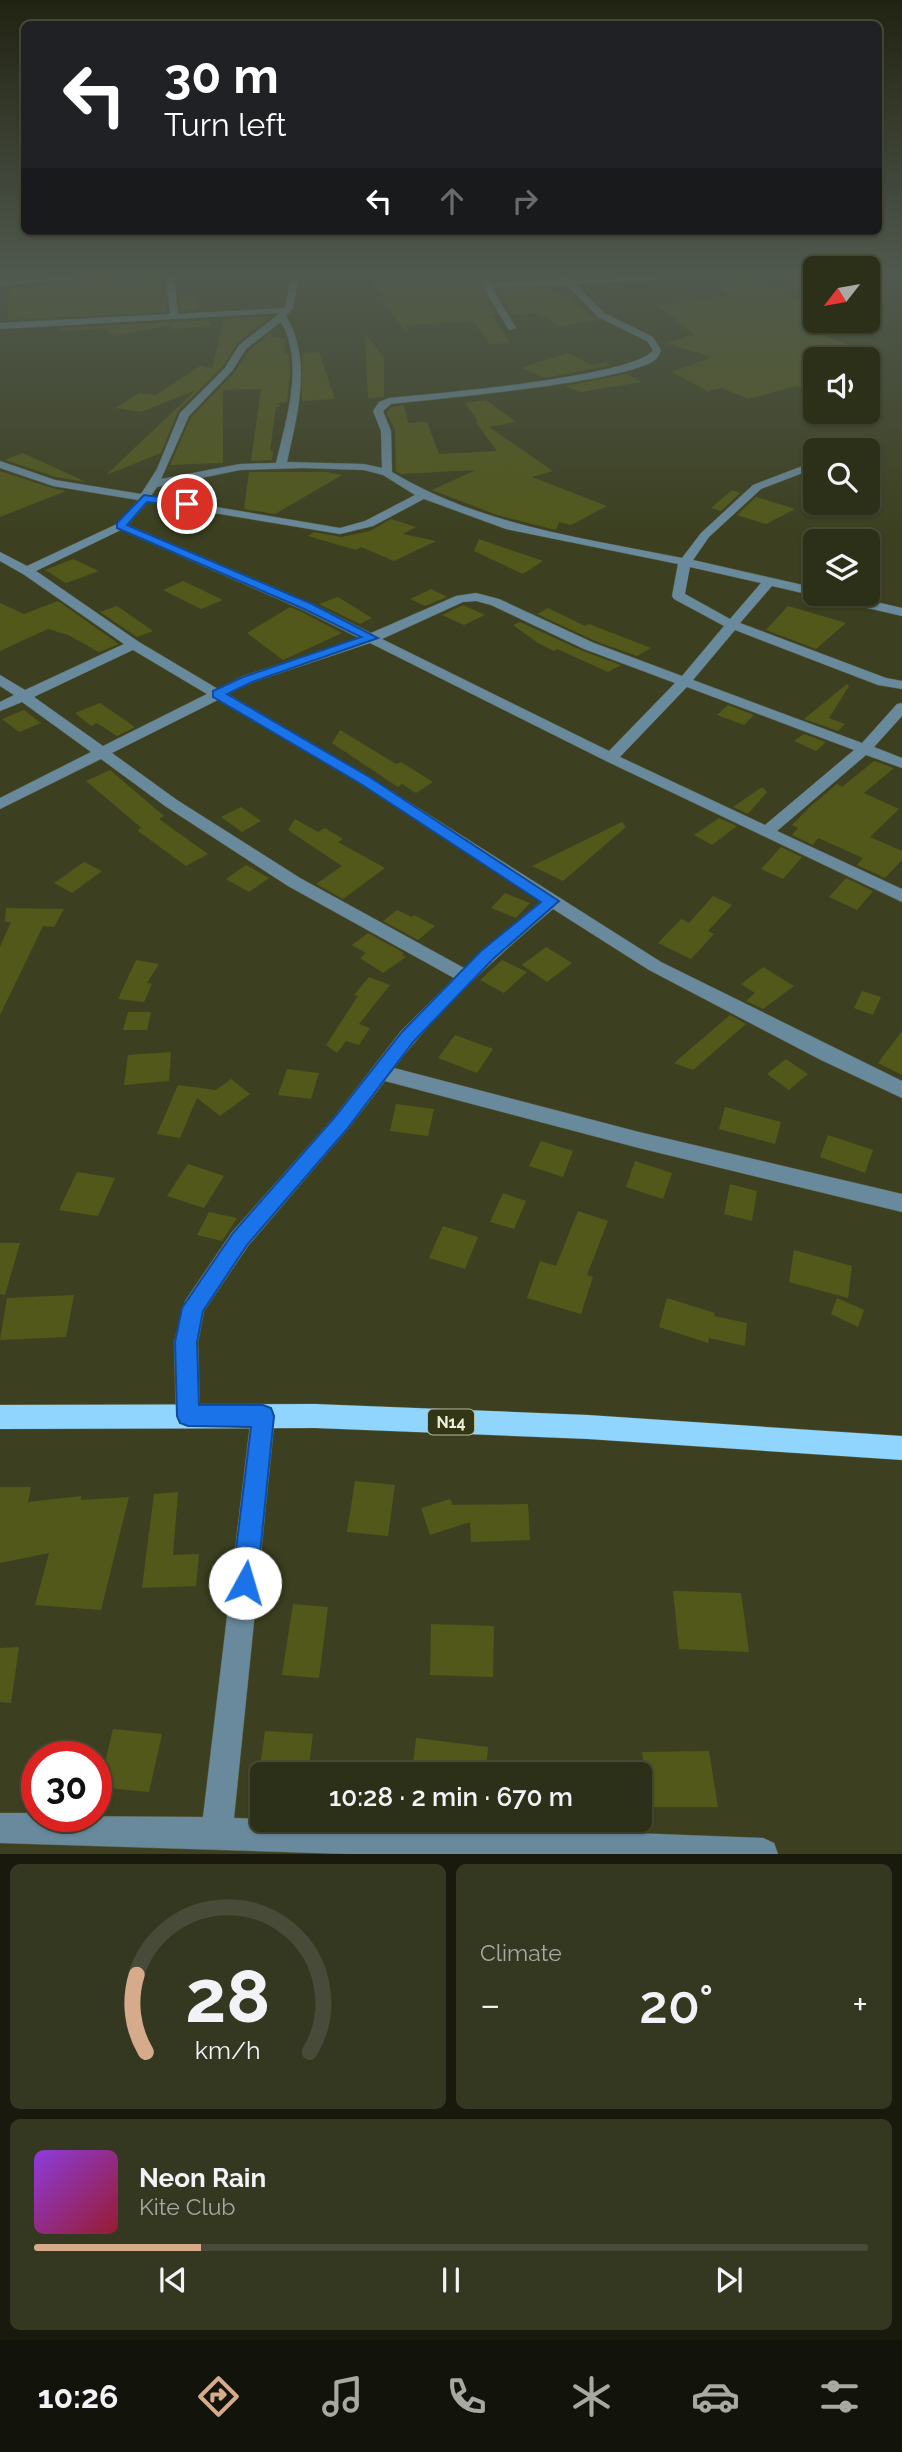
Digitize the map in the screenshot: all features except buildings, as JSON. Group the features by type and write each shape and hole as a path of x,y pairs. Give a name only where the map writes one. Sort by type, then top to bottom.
{"main road":[{"name":"N14","path":"0,1417 263,1416 588,1427 902,1448"}],"street":[{"path":"27,571 121,526 153,484 184,415 233,363"},
{"path":"281,466 296,363"},
{"path":"387,473 386,431 378,411 382,404 515,387 624,369 640,363"},
{"path":"0,464 53,483 340,531 369,524 423,495"},
{"path":"153,484 240,467 364,467 387,473 423,495 510,527 685,562 803,589"},
{"path":"803,469 757,487 705,535 685,562 678,596 730,624 883,682 902,685"},
{"path":"121,526 308,607 611,758 902,896"},
{"path":"0,556 27,571 134,645 366,781 654,966 902,1090"},
{"path":"611,758 684,682 730,624 769,581"},
{"path":"0,804 260,675 372,638 460,599 476,597 495,602 589,646 902,763"},
{"path":"875,606 902,612"},
{"path":"0,708 134,645"},
{"path":"0,679 26,695 171,803 294,882 466,977"},
{"path":"767,831 864,749 902,707"},
{"path":"188,1416 186,1342 193,1308 240,1239 341,1124 408,1036 466,977 552,901"},
{"path":"380,1073 639,1140 902,1203"},
{"path":"218,1833 263,1416"},
{"path":"0,1828 218,1833 763,1853"}],"route":[{"path":"187,504 144,498 121,526 308,607 372,638 297,661 248,679 218,694 366,781 552,901 487,955 408,1036 341,1124 240,1239 193,1308 186,1342 188,1416 263,1416 245,1583"}]}
